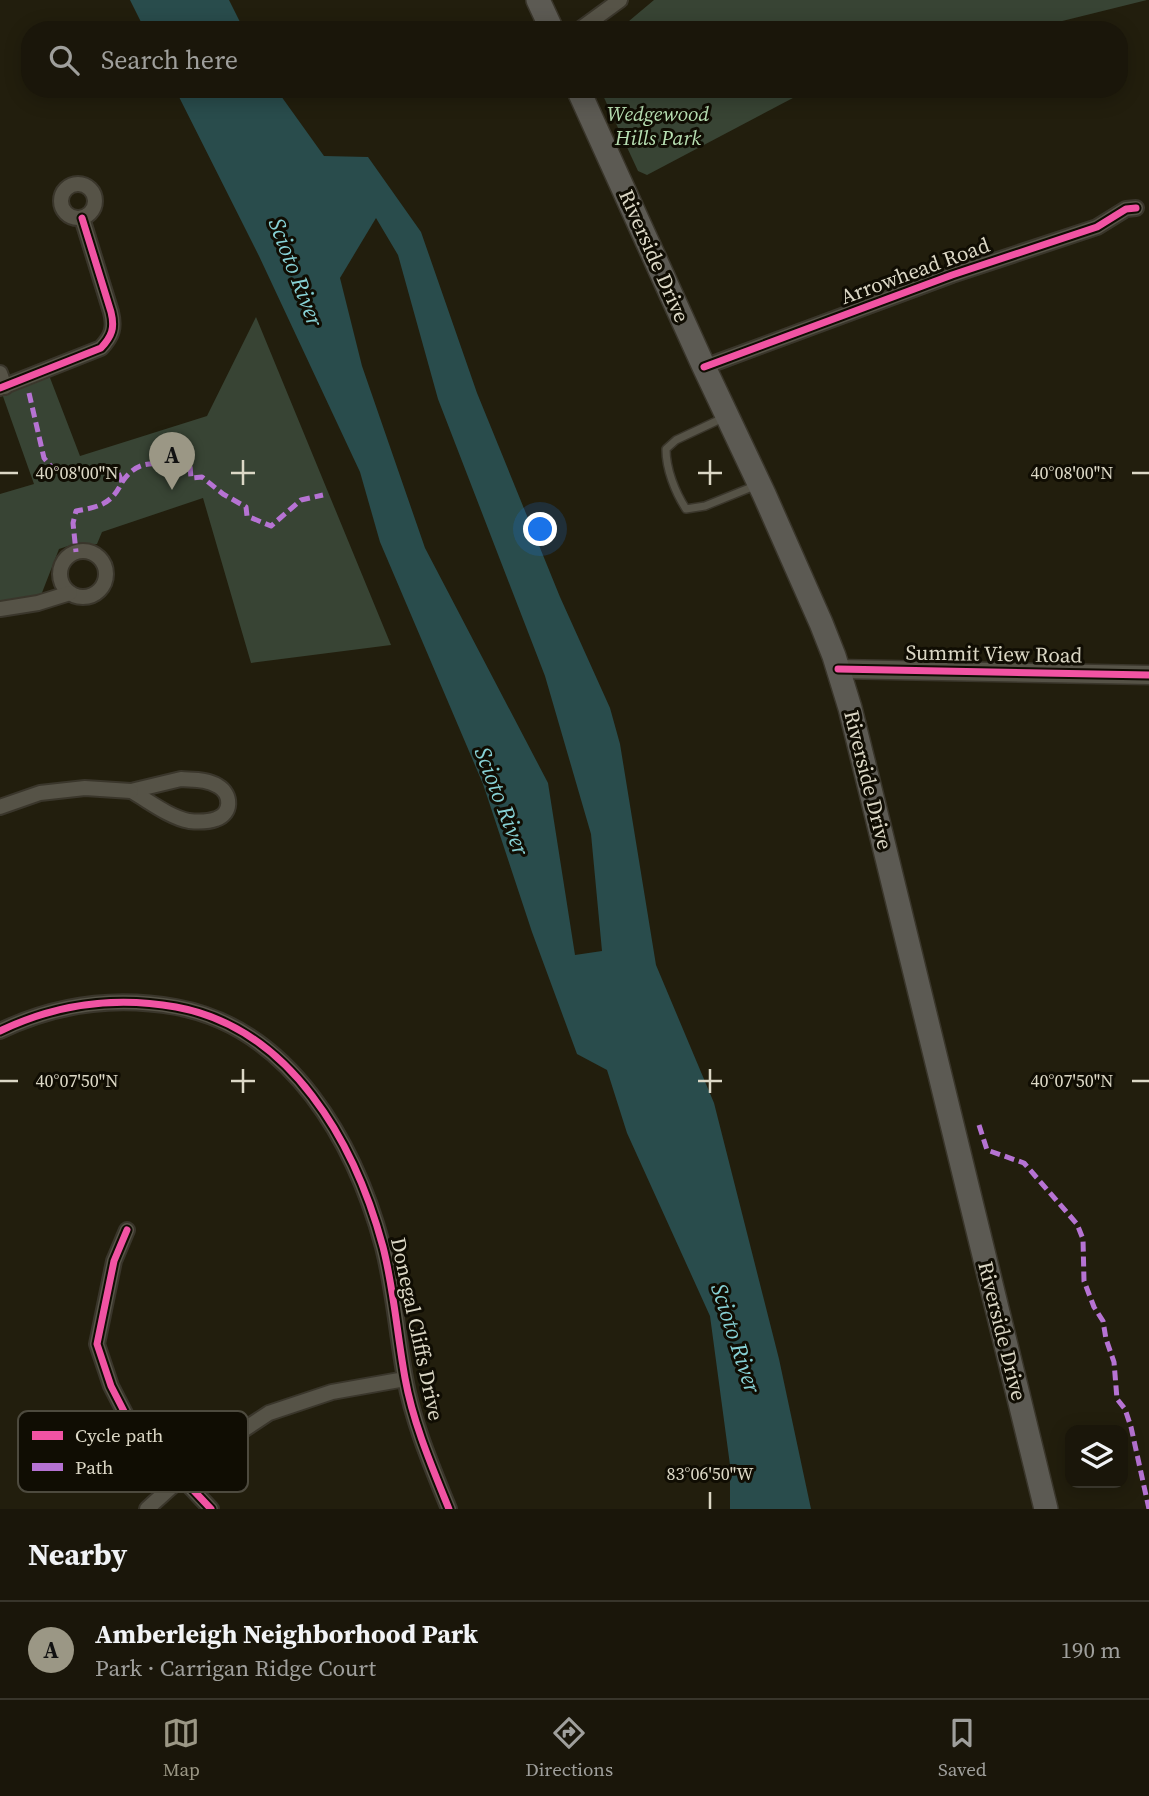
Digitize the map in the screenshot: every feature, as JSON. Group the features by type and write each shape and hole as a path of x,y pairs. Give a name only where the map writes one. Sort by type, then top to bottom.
{"main road":[{"path":"538,0 548,21"},
{"name":"Riverside Drive","path":"582,98 760,484 838,669 878,821 1045,1509"}],"street":[{"path":"591,21 620,0"},
{"name":"Arrowhead Road","path":"704,367 902,293 1097,228 1126,209 1136,208"},
{"path":"2,383 101,348 110,338 114,325 111,312 82,218"},
{"path":"0,609 38,603 70,593"},
{"name":"Summit View Road","path":"838,669 1026,671 1149,676"},
{"path":"0,807 40,793 85,788 131,791 181,779 205,780 219,786 226,792 229,802 226,812 219,819 188,820 131,791"},
{"name":"Donegal Cliffs Drive","path":"0,1031 20,1021 55,1010 90,1003 153,1003 192,1011 221,1021 250,1036 268,1049 317,1099 351,1159 382,1245 397,1316 405,1380 426,1452 449,1509"},
{"path":"124,1411 111,1386 97,1344 114,1261 127,1230"},
{"path":"248,1427 269,1413 332,1392 405,1380"},
{"path":"147,1509 166,1492"},
{"path":"194,1492 211,1509"}],"lane":[{"path":"727,416 676,440 666,449 666,459 677,495 686,509 705,506 760,484"}],"green space":[{"path":"654,0 1147,0 1062,21 629,21"},
{"name":"Wedgewood Hills Park","path":"604,98 793,98 647,175 638,171"},
{"path":"256,317 391,645 251,663 203,498 102,532 97,544 74,544 59,549 38,603 0,609 0,494 34,484 0,388 47,370 80,456 207,416"}],"water":[{"path":"130,0 229,0 240,21 140,21"},
{"name":"Scioto River","path":"180,98 282,98 324,156 368,157 421,232 477,393 560,597 610,708 620,744 656,965 714,1103 779,1359 811,1509 730,1509 730,1465 710,1316 627,1133 607,1070 577,1054 532,932 483,784 380,542 360,472 259,256","holes":["376,218 398,255 438,399 545,676 591,834 602,951 575,955 548,783 425,548 362,366 340,278"]}],"marked path":[{"path":"29,393 44,458 54,470 63,474 117,470 122,482 109,500 76,511 73,523 76,552"},
{"path":"122,482 138,467 146,465 190,466 191,478 202,477 223,494 246,507 247,516 271,526 301,500 323,495"},
{"path":"979,1125 987,1150 1024,1163 1077,1224 1083,1239 1084,1281 1094,1307 1103,1321 1114,1362 1117,1399 1125,1409 1131,1427 1149,1509"}],"cycle path":[{"path":"704,367 952,275 1097,227 1126,209 1136,208"},
{"path":"0,388 101,348 110,336 113,323 111,312 82,218"},
{"path":"838,669 1149,675"},
{"path":"0,1031 42,1014 86,1005 130,1002 153,1004 176,1007 217,1019 253,1039 285,1065 312,1096 336,1131 371,1208 387,1263 408,1395 449,1509"},
{"path":"124,1411 111,1386 97,1344 114,1261 127,1230"},
{"path":"195,1492 211,1509"}],"place":[{"name":"Amberleigh Neighborhood Park","path":"172,490"}]}
